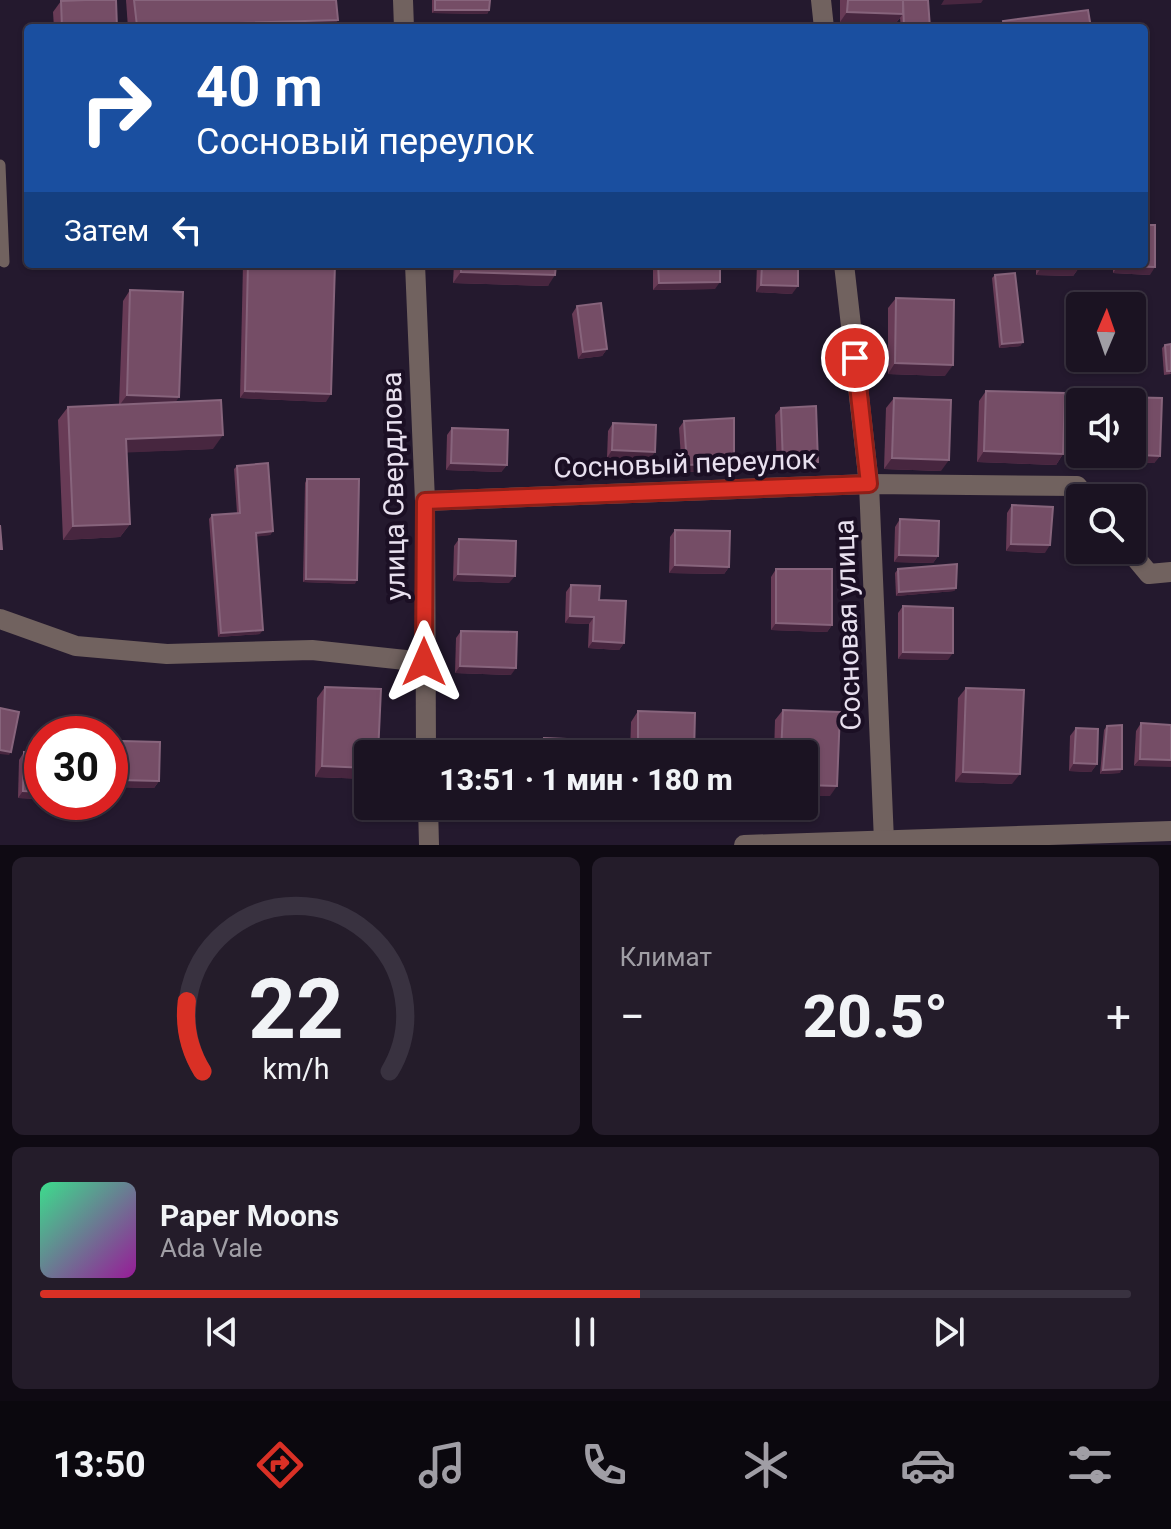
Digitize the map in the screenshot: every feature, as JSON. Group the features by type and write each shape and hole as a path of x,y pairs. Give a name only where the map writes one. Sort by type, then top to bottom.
{"street":[{"path":"403,0 404,24"},
{"path":"821,0 824,24"},
{"name":"улица Свердлова","path":"415,268 425,501 426,740"},
{"name":"Сосновая улица","path":"844,268 869,484 884,841"},
{"name":"Сосновый переулок","path":"425,501 869,484 1066,486"},
{"path":"1141,564 1149,574 1171,572"},
{"path":"0,619 76,646 167,654 312,650 424,662"},
{"path":"428,820 429,845"},
{"path":"744,845 1044,841 1171,831"}],"lane":[{"path":"0,165 4,262"}],"building":[{"path":"116,0 117,24 62,24 61,1"},
{"path":"134,0 336,0 338,20 204,24 137,24"},
{"path":"435,0 490,0 489,10 435,10"},
{"path":"848,0 903,0 903,14 847,12"},
{"path":"903,0 928,0 930,24 904,24"},
{"path":"1088,10 1090,24 1003,24 1003,21"},
{"path":"1148,225 1155,225 1155,267 1148,267"},
{"path":"248,268 335,268 331,394 245,391"},
{"path":"461,268 556,268 555,275 461,272"},
{"path":"658,268 720,268 720,282 659,283"},
{"path":"762,268 798,268 798,286 761,285"},
{"path":"1015,273 1023,342 1002,344 995,275"},
{"path":"130,290 183,292 179,397 127,395"},
{"path":"896,298 954,300 953,365 895,363"},
{"path":"601,303 607,349 583,352 577,306"},
{"path":"1171,344 1171,371 1167,371 1165,345"},
{"path":"986,391 1065,393 1063,454 984,451"},
{"path":"894,398 951,400 949,460 892,458"},
{"path":"1146,398 1162,398 1160,456 1146,455"},
{"path":"221,400 223,435 126,439 130,524 73,526 68,407"},
{"path":"816,406 818,462 783,463 781,408"},
{"path":"734,418 734,463 687,465 684,421"},
{"path":"613,423 656,425 655,452 612,450"},
{"path":"452,428 508,430 507,465 451,463"},
{"path":"268,463 273,531 256,533 263,630 221,633 212,515 240,513 237,466"},
{"path":"307,479 359,479 357,580 306,579"},
{"path":"1012,505 1053,507 1050,545 1011,544"},
{"path":"900,519 939,521 938,556 899,555"},
{"path":"675,530 730,531 729,567 675,565"},
{"path":"459,539 516,541 515,576 458,574"},
{"path":"957,564 956,588 899,592 898,569"},
{"path":"776,569 832,569 832,625 776,623"},
{"path":"571,585 600,586 599,600 626,601 624,643 593,641 594,617 570,616"},
{"path":"903,606 953,608 953,653 903,652"},
{"path":"461,631 517,632 516,668 460,666"},
{"path":"325,687 381,689 379,740 354,740 354,767 322,766"},
{"path":"966,688 1024,690 1020,774 963,772"},
{"path":"0,708 19,712 11,752 0,750"},
{"path":"783,710 840,712 837,786 818,785 818,740 782,740"},
{"path":"638,711 695,713 694,740 638,740"},
{"path":"1141,723 1171,725 1171,760 1140,759"},
{"path":"1122,725 1122,769 1103,770 1107,726"},
{"path":"1076,728 1098,729 1097,764 1074,763"},
{"path":"128,741 160,742 159,781 128,780"}],"route":[{"path":"424,662 425,501 869,484 855,358"}]}
